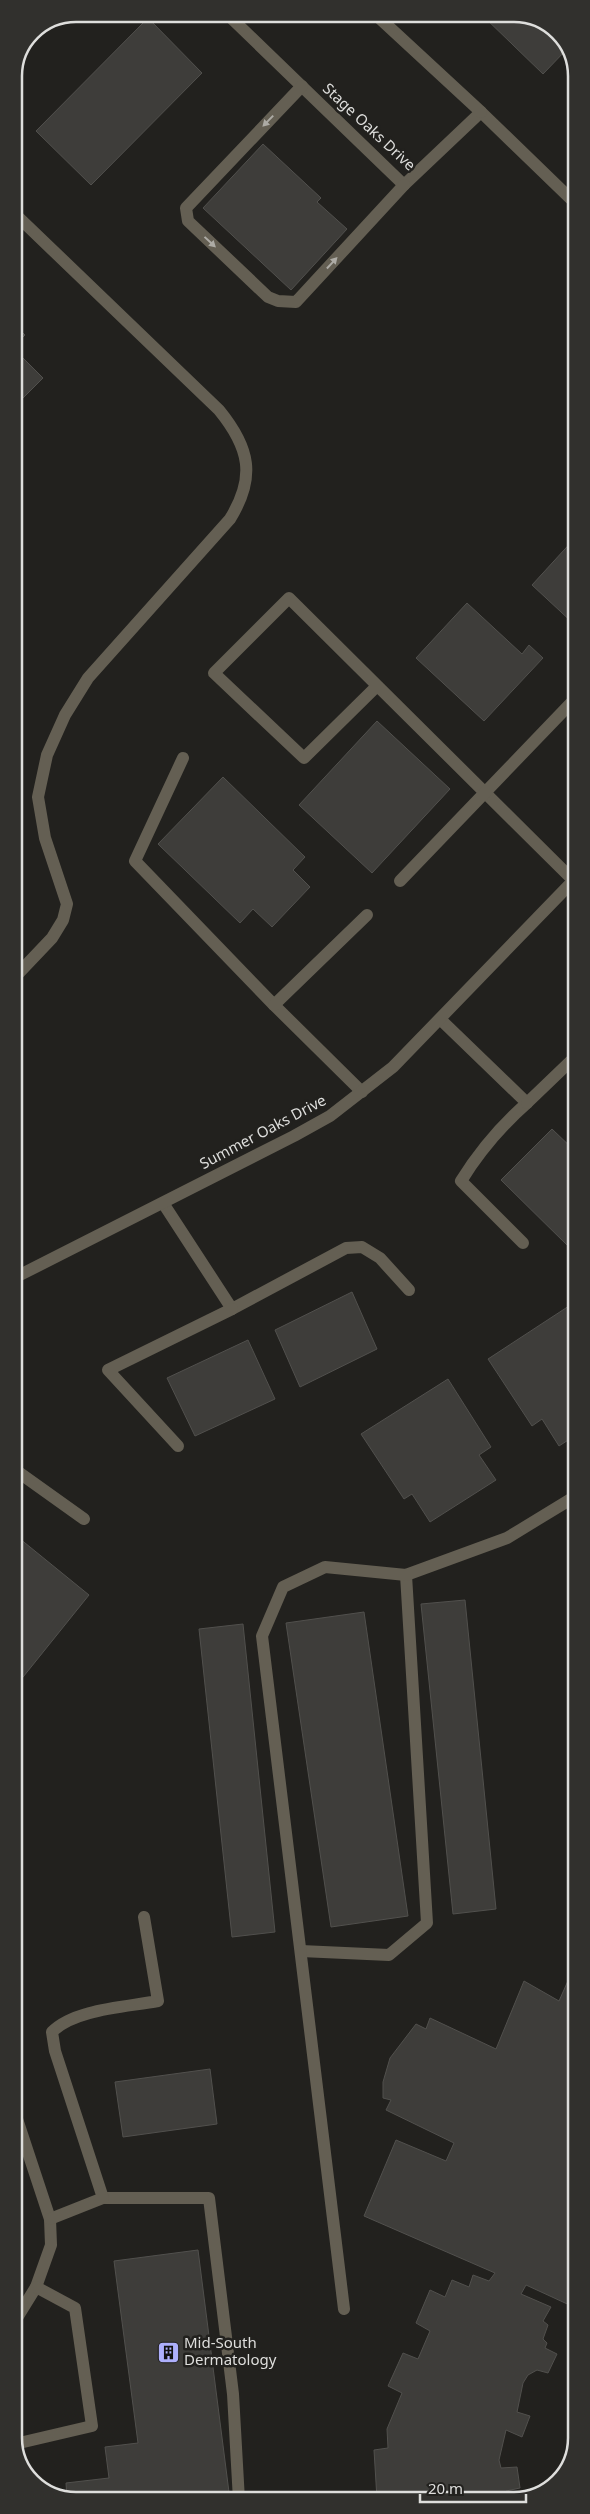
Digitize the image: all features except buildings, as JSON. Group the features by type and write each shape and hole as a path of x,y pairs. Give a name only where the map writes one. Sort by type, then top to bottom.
{"street":[{"name":"Stage Oaks Drive","path":"236,22 404,185 481,112"},
{"path":"384,23 568,196"},
{"path":"302,86 186,208 188,221 268,296 278,301 296,302 404,185"},
{"path":"22,221 220,410 236,432 245,454 247,479 241,502 230,519 88,678 65,715 47,755 38,797 45,838 67,904 62,920 52,938 22,970"},
{"path":"377,686 304,758 214,673 289,598 568,873"},
{"path":"400,881 568,706"},
{"path":"183,758 135,861 274,1006 362,1092"},
{"name":"Summer Oaks Drive","path":"22,1274 330,1116 394,1067 568,887"},
{"path":"274,1006 367,915"},
{"path":"441,1020 528,1103"},
{"path":"523,1243 461,1181 473,1161 513,1116 568,1064"},
{"path":"163,1203 232,1309"},
{"path":"178,1446 108,1370 232,1309 346,1248 362,1247 380,1258 409,1290"},
{"path":"22,1475 84,1519"},
{"path":"344,2309 262,1636 283,1587 325,1566 406,1575 507,1538 568,1501"},
{"path":"300,1951 389,1955 427,1923 406,1575"},
{"path":"103,2198 55,2051 52,2032 61,2023 76,2016 158,2001 144,1917"},
{"path":"22,2134 50,2219 51,2245 36,2287 22,2310"},
{"path":"50,2219 103,2198 208,2198 233,2394 239,2491"},
{"path":"23,2442 92,2426 75,2308 36,2287"}],"place":[{"name":"Mid-South Dermatology","path":"168,2352"}]}
